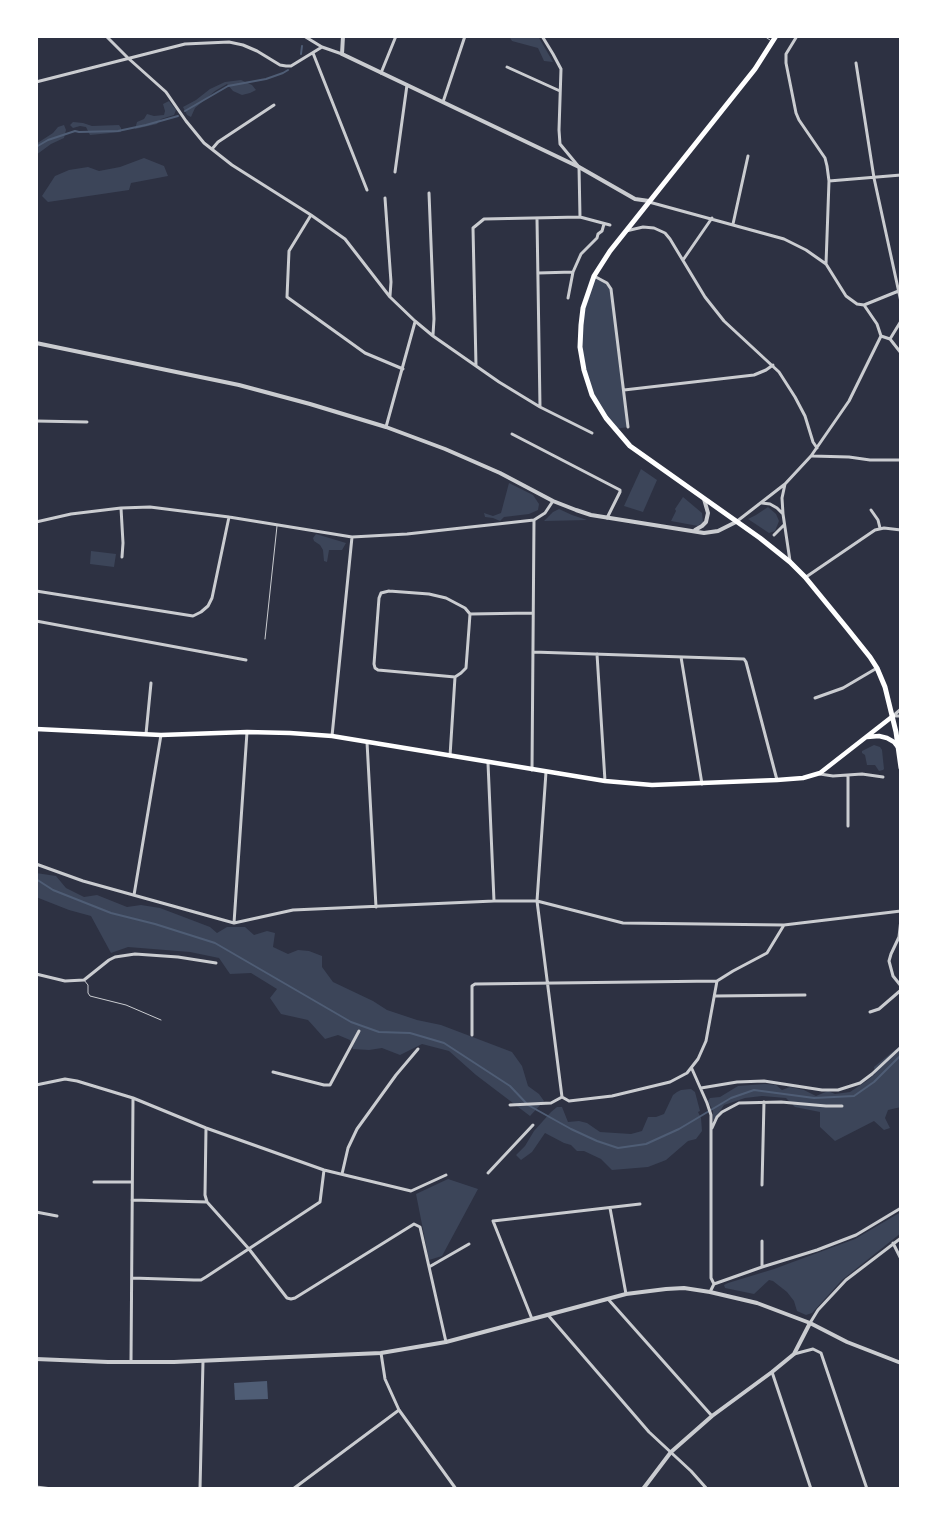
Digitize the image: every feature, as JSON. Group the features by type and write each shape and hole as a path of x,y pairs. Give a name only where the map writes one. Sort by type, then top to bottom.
{"main road":[{"path":"776,36 755,69 625,231 594,276 583,308 581,325 580,346 584,370 592,394 610,424 630,446 790,562 805,577 858,642 877,668 885,687 901,768"},
{"path":"36,729 160,735 247,732 332,736 532,770 605,781 652,785 776,780 803,778 820,774 892,716"},
{"path":"866,737 879,736 887,738 898,747"}],"street":[{"path":"106,36 166,92 204,143 232,165 345,239 390,297 433,336 499,382 540,407 592,434"},
{"path":"304,36 322,47 342,54 579,167 635,199 649,201 784,239 806,250 826,264 846,296 852,302 864,305 899,291"},
{"path":"342,54 343,36"},
{"path":"381,73 396,36"},
{"path":"443,102 465,36"},
{"path":"542,36 560,69 560,144 579,167 580,217"},
{"path":"797,36 788,49 786,63 796,113 825,158 829,181 826,264"},
{"path":"36,82 185,44 228,42 250,48 280,65 286,66 291,66 322,47"},
{"path":"313,53 367,190"},
{"path":"856,63 874,178 901,302 901,321 890,339"},
{"path":"507,67 560,91"},
{"path":"395,172 407,85"},
{"path":"212,149 218,142 274,105"},
{"path":"733,224 748,156"},
{"path":"829,181 901,175"},
{"path":"429,193 433,336"},
{"path":"385,198 391,282 390,297"},
{"path":"310,215 290,251 287,297 365,353 403,369"},
{"path":"476,366 473,228 484,220 580,217 610,226"},
{"path":"537,218 540,407"},
{"path":"683,260 712,218"},
{"path":"568,298 573,272 581,254 597,238 604,224"},
{"path":"625,231 643,227 665,232 704,297 724,321 773,365 795,397 816,448"},
{"path":"538,273 573,272"},
{"path":"594,276 607,283 612,289 628,427"},
{"path":"36,343 239,385 386,427 445,449 500,473 576,510 606,518 711,532 726,528 736,522 785,484 811,456 849,401 881,336 877,324 864,305"},
{"path":"386,427 415,321"},
{"path":"881,336 890,339 901,352"},
{"path":"624,390 754,374 766,370 773,365"},
{"path":"36,421 88,422"},
{"path":"512,434 620,490 606,518"},
{"path":"811,456 901,460"},
{"path":"785,484 782,498 783,514 790,562"},
{"path":"693,530 706,522 708,513 704,499"},
{"path":"36,522 71,514 121,508 150,507 278,524 352,537 407,534 534,520 545,513 553,500"},
{"path":"761,503 770,504 783,514"},
{"path":"121,508 122,557"},
{"path":"871,510 878,520 880,528"},
{"path":"36,591 193,616 208,606 212,598 229,517"},
{"path":"532,770 534,520"},
{"path":"774,535 784,525"},
{"path":"805,577 874,530 880,528 901,530"},
{"path":"332,736 352,537"},
{"path":"389,591 429,594 446,598 465,608 470,614 466,668 455,677 378,670 374,664 378,598 381,593 389,591"},
{"path":"470,614 532,613"},
{"path":"36,621 246,660"},
{"path":"532,652 745,660 776,780"},
{"path":"597,654 605,781"},
{"path":"680,657 702,784"},
{"path":"815,698 843,688 877,668"},
{"path":"450,756 455,677"},
{"path":"146,734 151,683"},
{"path":"892,716 901,709"},
{"path":"892,716 901,716"},
{"path":"234,923 247,732"},
{"path":"134,895 160,735"},
{"path":"367,742 376,907"},
{"path":"488,763 494,901"},
{"path":"546,772 537,901 562,1097"},
{"path":"820,774 833,776 862,774 883,777"},
{"path":"848,775 848,826"},
{"path":"36,864 83,881 234,923 293,910 494,901 537,901 623,923 784,925 901,910"},
{"path":"901,919 899,937 890,954 889,961 893,976 901,986"},
{"path":"472,1035 472,986 475,984 717,981 767,953 784,925"},
{"path":"36,974 64,981 84,980 109,960 124,955 155,954 216,963"},
{"path":"562,1097 569,1101 612,1096 680,1078 692,1069 706,1041 717,981"},
{"path":"870,1012 880,1009 901,990"},
{"path":"715,996 805,995"},
{"path":"273,1072 324,1086 330,1085 359,1031"},
{"path":"701,1088 737,1082 764,1081 822,1090 838,1090 860,1082 872,1074 901,1047"},
{"path":"342,1174 348,1148 356,1129 418,1049"},
{"path":"692,1069 710,1110 711,1278 714,1284"},
{"path":"36,1085 65,1079 77,1081 133,1098 206,1128 324,1170 411,1191 446,1175"},
{"path":"510,1105 550,1103 562,1097"},
{"path":"132,1362 133,1098"},
{"path":"710,1130 717,1117 727,1108 739,1103 764,1102 842,1106"},
{"path":"762,1185 764,1102"},
{"path":"488,1173 533,1125"},
{"path":"206,1128 205,1194 207,1202 249,1249 287,1298 295,1298 414,1224 420,1227 446,1342"},
{"path":"132,1278 201,1280 320,1202 324,1170"},
{"path":"94,1182 132,1182"},
{"path":"132,1200 207,1202"},
{"path":"532,1318 493,1221 640,1204"},
{"path":"610,1208 626,1294"},
{"path":"710,1292 714,1284 856,1235 901,1208"},
{"path":"36,1212 57,1216"},
{"path":"643,1489 671,1452 712,1416 794,1354 818,1310 846,1280 901,1238"},
{"path":"762,1241 762,1267"},
{"path":"429,1267 469,1244"},
{"path":"892,1244 901,1260"},
{"path":"36,1359 132,1362 203,1361 381,1353 446,1342 626,1294 684,1288 757,1303 901,1363"},
{"path":"608,1298 712,1416"},
{"path":"548,1314 649,1432 707,1489"},
{"path":"794,1354 813,1349 821,1353 867,1489"},
{"path":"381,1353 386,1379 399,1410 456,1489"},
{"path":"200,1489 203,1361"},
{"path":"772,1372 810,1489"},
{"path":"293,1489 399,1410"},
{"path":"36,1487 52,1489"}],"lane":[{"path":"764,36 773,42"},
{"path":"265,639 278,524"},
{"path":"84,980 88,985 88,995 126,1005 161,1020"}],"shaded area":[{"path":"509,36 538,36 553,62 544,61 538,48 512,41"},
{"path":"241,80 252,85 256,90 242,95 233,91 227,84 215,91 195,108 191,117 187,115 183,107 210,89 225,82"},
{"path":"169,101 176,110 174,115 161,119 157,124 135,129 137,122 144,119 147,114 154,116 164,115 163,104"},
{"path":"73,122 92,126 119,125 121,132 90,135 86,127 73,128 70,125"},
{"path":"64,125 66,130 64,138 51,144 36,155 36,144 53,133 58,127"},
{"path":"144,158 164,166 168,176 131,183 129,190 48,202 42,196 55,176 69,170 88,167 99,171 120,167"},
{"path":"594,276 607,283 611,289 628,427 615,429 592,395 584,370 581,325"},
{"path":"641,469 657,480 643,512 624,506"},
{"path":"509,483 533,495 539,504 538,510 529,514 504,517 500,521 485,517 484,513 493,516 501,513"},
{"path":"683,497 702,513 703,522 698,526 671,521 676,511 675,509"},
{"path":"768,507 776,514 779,521 775,531 769,533 748,519"},
{"path":"559,509 572,515 587,520 544,521"},
{"path":"316,534 346,543 342,550 329,550 327,562 324,561 323,550 320,545 314,541 313,538"},
{"path":"91,551 116,554 114,567 90,564"},
{"path":"874,745 882,750 883,770 879,771 875,765 867,765 865,755 862,753 862,751"},
{"path":"36,873 56,876 66,888 84,897 97,895 127,907 141,905 160,908 210,927 217,933 227,927 245,927 254,935 267,931 275,933 273,947 288,954 298,950 309,951 322,956 322,967 333,982 373,1001 387,1010 417,1020 441,1025 512,1052 522,1066 528,1086 539,1094 544,1101 530,1116 476,1075 449,1051 422,1044 400,1055 382,1048 369,1050 353,1049 350,1040 338,1035 325,1039 308,1020 281,1014 270,998 277,989 251,973 230,974 219,958 190,952 128,947 111,953 91,916 69,910 36,897"},
{"path":"901,1045 901,1107 888,1110 885,1118 890,1128 884,1130 874,1121 835,1141 820,1127 820,1112 795,1107 786,1098 762,1096 745,1098 724,1105 713,1120 713,1111 708,1101 710,1098 720,1097 738,1086 776,1085 782,1090 790,1087 804,1090 816,1096 828,1091 835,1094 850,1092 875,1074 874,1067"},
{"path":"691,1089 695,1092 700,1111 698,1112 701,1118 702,1131 696,1139 688,1141 666,1160 648,1167 612,1170 601,1159 584,1151 577,1151 571,1145 545,1133 532,1152 521,1160 516,1155 525,1146 534,1131 557,1107 562,1107 568,1122 579,1121 587,1123 600,1132 631,1134 642,1131 648,1117 664,1114 673,1095 677,1092"},
{"path":"448,1179 478,1189 442,1256 429,1260 416,1194"},
{"path":"901,1212 901,1233 842,1280 812,1313 806,1315 797,1311 794,1301 787,1292 773,1281 769,1280 754,1294 725,1288 724,1285 728,1283 774,1269 855,1239"},
{"path":"267,1381 268,1399 235,1400 234,1383"}],"waterway":[{"path":"301,54 302,46"},
{"path":"185,111 228,86 266,79 288,70"},
{"path":"36,147 48,140 75,131 118,131 178,116"},
{"path":"36,879 53,890 111,913 155,924 215,943 351,1022 379,1032 410,1033 444,1043 510,1086 528,1105 571,1129 618,1148 646,1144 679,1129 731,1098 754,1090 814,1098 854,1096 874,1082 901,1055"}]}
